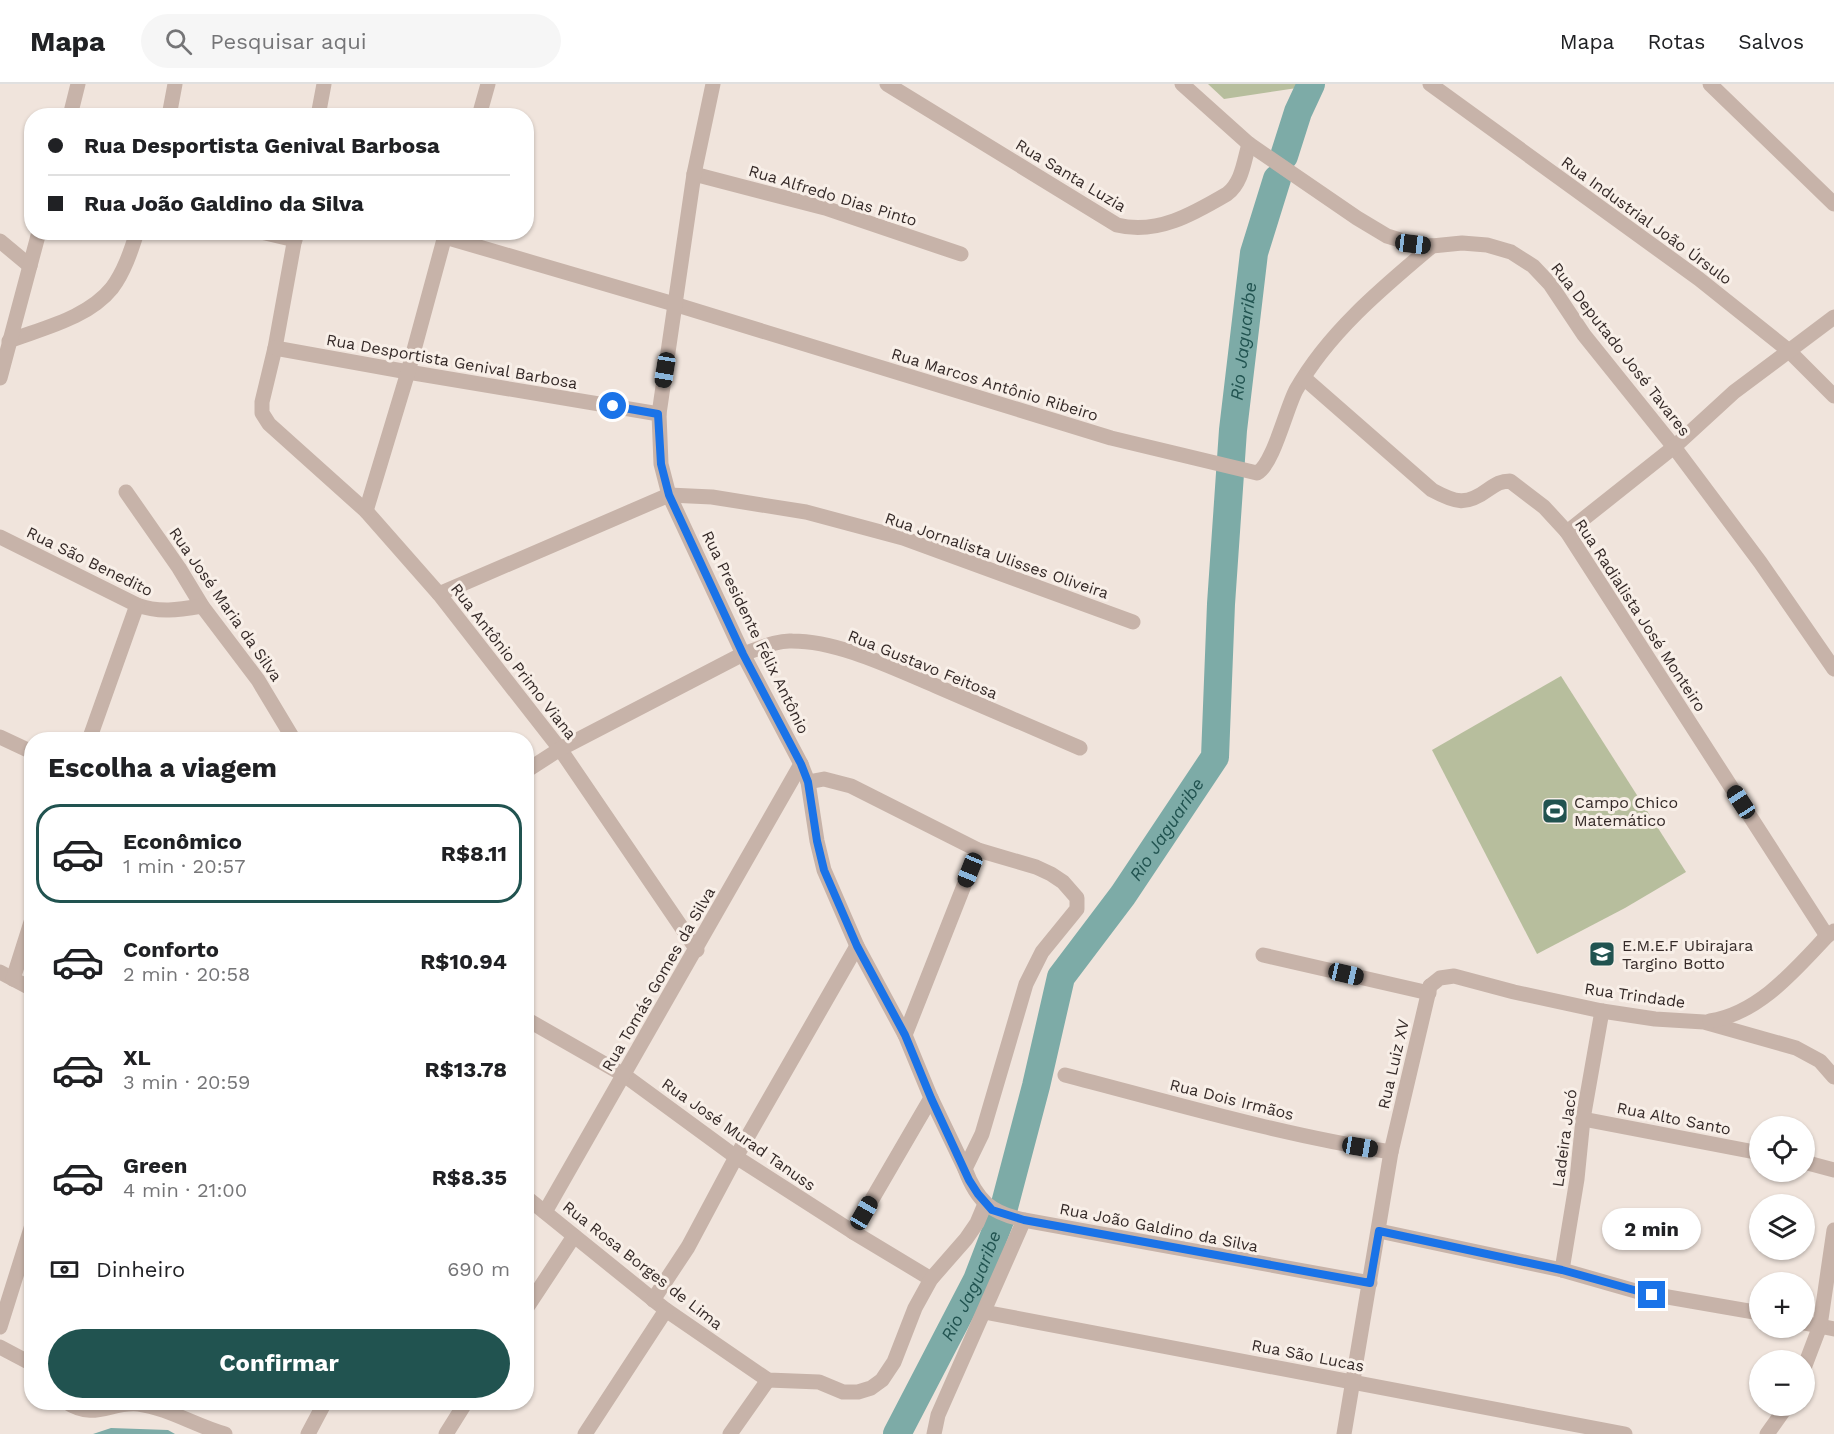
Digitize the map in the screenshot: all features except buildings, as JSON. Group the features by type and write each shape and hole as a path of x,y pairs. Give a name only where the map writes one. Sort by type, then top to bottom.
{"street":[{"path":"72,108 78,84"},
{"path":"170,108 175,84"},
{"path":"320,108 324,84"},
{"path":"481,108 488,84"},
{"name":"Rua Presidente Félix Antônio","path":"713,84 694,174 658,414 661,464 669,495 743,654 801,764 808,782 824,870 857,946 905,1035 931,1098 965,1169"},
{"name":"Rua Santa Luzia","path":"887,84 1117,225 1130,228 1148,228 1175,221 1227,195 1238,182 1249,144"},
{"name":"Rua Deputado José Tavares","path":"1182,84 1249,144 1386,236 1413,244 1432,246 1462,243 1487,245 1510,252 1533,266 1551,284 1584,335 1674,447 1760,562 1834,669"},
{"name":"Rua Industrial João Úrsulo","path":"1431,84 1700,279 1788,350 1834,396"},
{"path":"1710,84 1834,204"},
{"name":"Rua Alfredo Dias Pinto","path":"694,174 825,208 961,254"},
{"path":"0,378 37,240"},
{"path":"9,341 72,316 96,303 112,287 128,259 134,240"},
{"path":"275,348 295,240"},
{"path":"366,511 408,372 444,240"},
{"name":"Rua Marcos Antônio Ribeiro","path":"462,240 1111,438 1257,472 1265,467 1286,412 1304,378 1327,344 1398,275 1432,246"},
{"path":"0,242 30,266"},
{"path":"1567,532 1674,447 1734,392 1834,317"},
{"name":"Rua Desportista Genival Barbosa","path":"275,348 658,414"},
{"name":"Rua Antônio Primo Viana","path":"275,348 262,402 262,413 269,424 366,511 439,594 561,749 697,950"},
{"name":"Rua Radialista José Monteiro","path":"1304,378 1432,490 1454,500 1466,502 1476,499 1504,481 1510,482 1544,507 1567,532 1831,933"},
{"name":"Rua José Maria da Silva","path":"126,492 179,568 202,606 258,680 289,732"},
{"name":"Rua Jornalista Ulisses Oliveira","path":"439,594 669,495 712,497 806,512 903,538 1133,622"},
{"name":"Rua São Benedito","path":"0,537 136,605 152,610 167,611 202,606"},
{"path":"92,732 136,605"},
{"name":"Rua Gustavo Feitosa","path":"534,766 561,749 743,654 789,640 809,642 852,653 900,671 1080,748"},
{"path":"0,737 24,748"},
{"name":"Rua Tomás Gomes da Silva","path":"545,1212 697,950 801,764"},
{"path":"729,1434 768,1380 819,1382 843,1392 858,1392 871,1388 882,1380 894,1362 915,1308 931,1279 966,1239 989,1207 969,1180 965,1169 982,1134 1026,984 1042,952 1077,909 1078,904 1073,892 1051,874 1036,867 978,850 851,786 824,779 808,782"},
{"path":"905,1035 978,850"},
{"path":"1704,1022 1725,1019 1755,1004 1831,933"},
{"path":"24,936 6,975 24,985"},
{"path":"653,1300 688,1247 736,1157 857,946"},
{"path":"1263,955 1430,990"},
{"name":"Rua Trindade","path":"1430,990 1440,978 1454,976 1526,995 1602,1011 1655,1019 1704,1022 1796,1048 1820,1061 1832,1074"},
{"name":"Rua Luiz XV","path":"1344,1434 1391,1152 1430,990"},
{"name":"Ladeira Jacó","path":"1562,1270 1577,1179 1583,1119 1602,1011"},
{"name":"Rua José Murad Tanuss","path":"534,1024 624,1075 736,1157 931,1279"},
{"name":"Rua Dois Irmãos","path":"1065,1075 1267,1128 1344,1145 1391,1152"},
{"path":"853,1232 931,1098"},
{"name":"Rua Alto Santo","path":"1583,1119 1749,1151"},
{"path":"1815,1164 1834,1170"},
{"name":"Rua Rosa Borges de Lima","path":"534,1203 666,1310 768,1380"},
{"name":"Rua João Galdino da Silva","path":"989,1207 1019,1219 1370,1283"},
{"path":"934,1434 938,1415 984,1312 1019,1219"},
{"path":"1810,1350 1819,1326 1834,1230"},
{"path":"1379,1231 1562,1270 1639,1292 1749,1311"},
{"path":"534,1297 574,1236"},
{"path":"0,1327 24,1250"},
{"path":"585,1434 666,1310"},
{"name":"Rua São Lucas","path":"984,1312 1625,1434"},
{"path":"0,1347 24,1360"},
{"path":"89,1410 106,1410"},
{"path":"160,1410 225,1434"},
{"path":"308,1434 321,1410"},
{"path":"446,1434 461,1410"},
{"path":"1767,1434 1780,1416"}],"green space":[{"path":"1208,84 1324,84 1224,99"},
{"name":"Campo Chico Matemático","path":"1561,676 1686,872 1625,908 1537,954 1432,750"}],"water":[{"path":"111,1428 168,1430 175,1434 93,1434"}],"waterway":[{"name":"Rio Jaguaribe","path":"1284,156 1298,112 1311,84"},
{"name":"Rio Jaguaribe","path":"897,1434 977,1280 1002,1215 1036,1086 1061,977 1123,895 1215,757 1221,604 1233,430 1254,253 1277,179"}],"place":[{"name":"Campo Chico Matemático","path":"1555,811"},
{"name":"E.M.E.F Ubirajara Targino Botto","path":"1602,954"}],"route":[{"path":"613,406 658,414 661,464 669,495 743,654 801,764 808,782 824,870 857,946 905,1035 969,1180 992,1210 1024,1220 1370,1283 1379,1231 1562,1270 1652,1295"}]}
